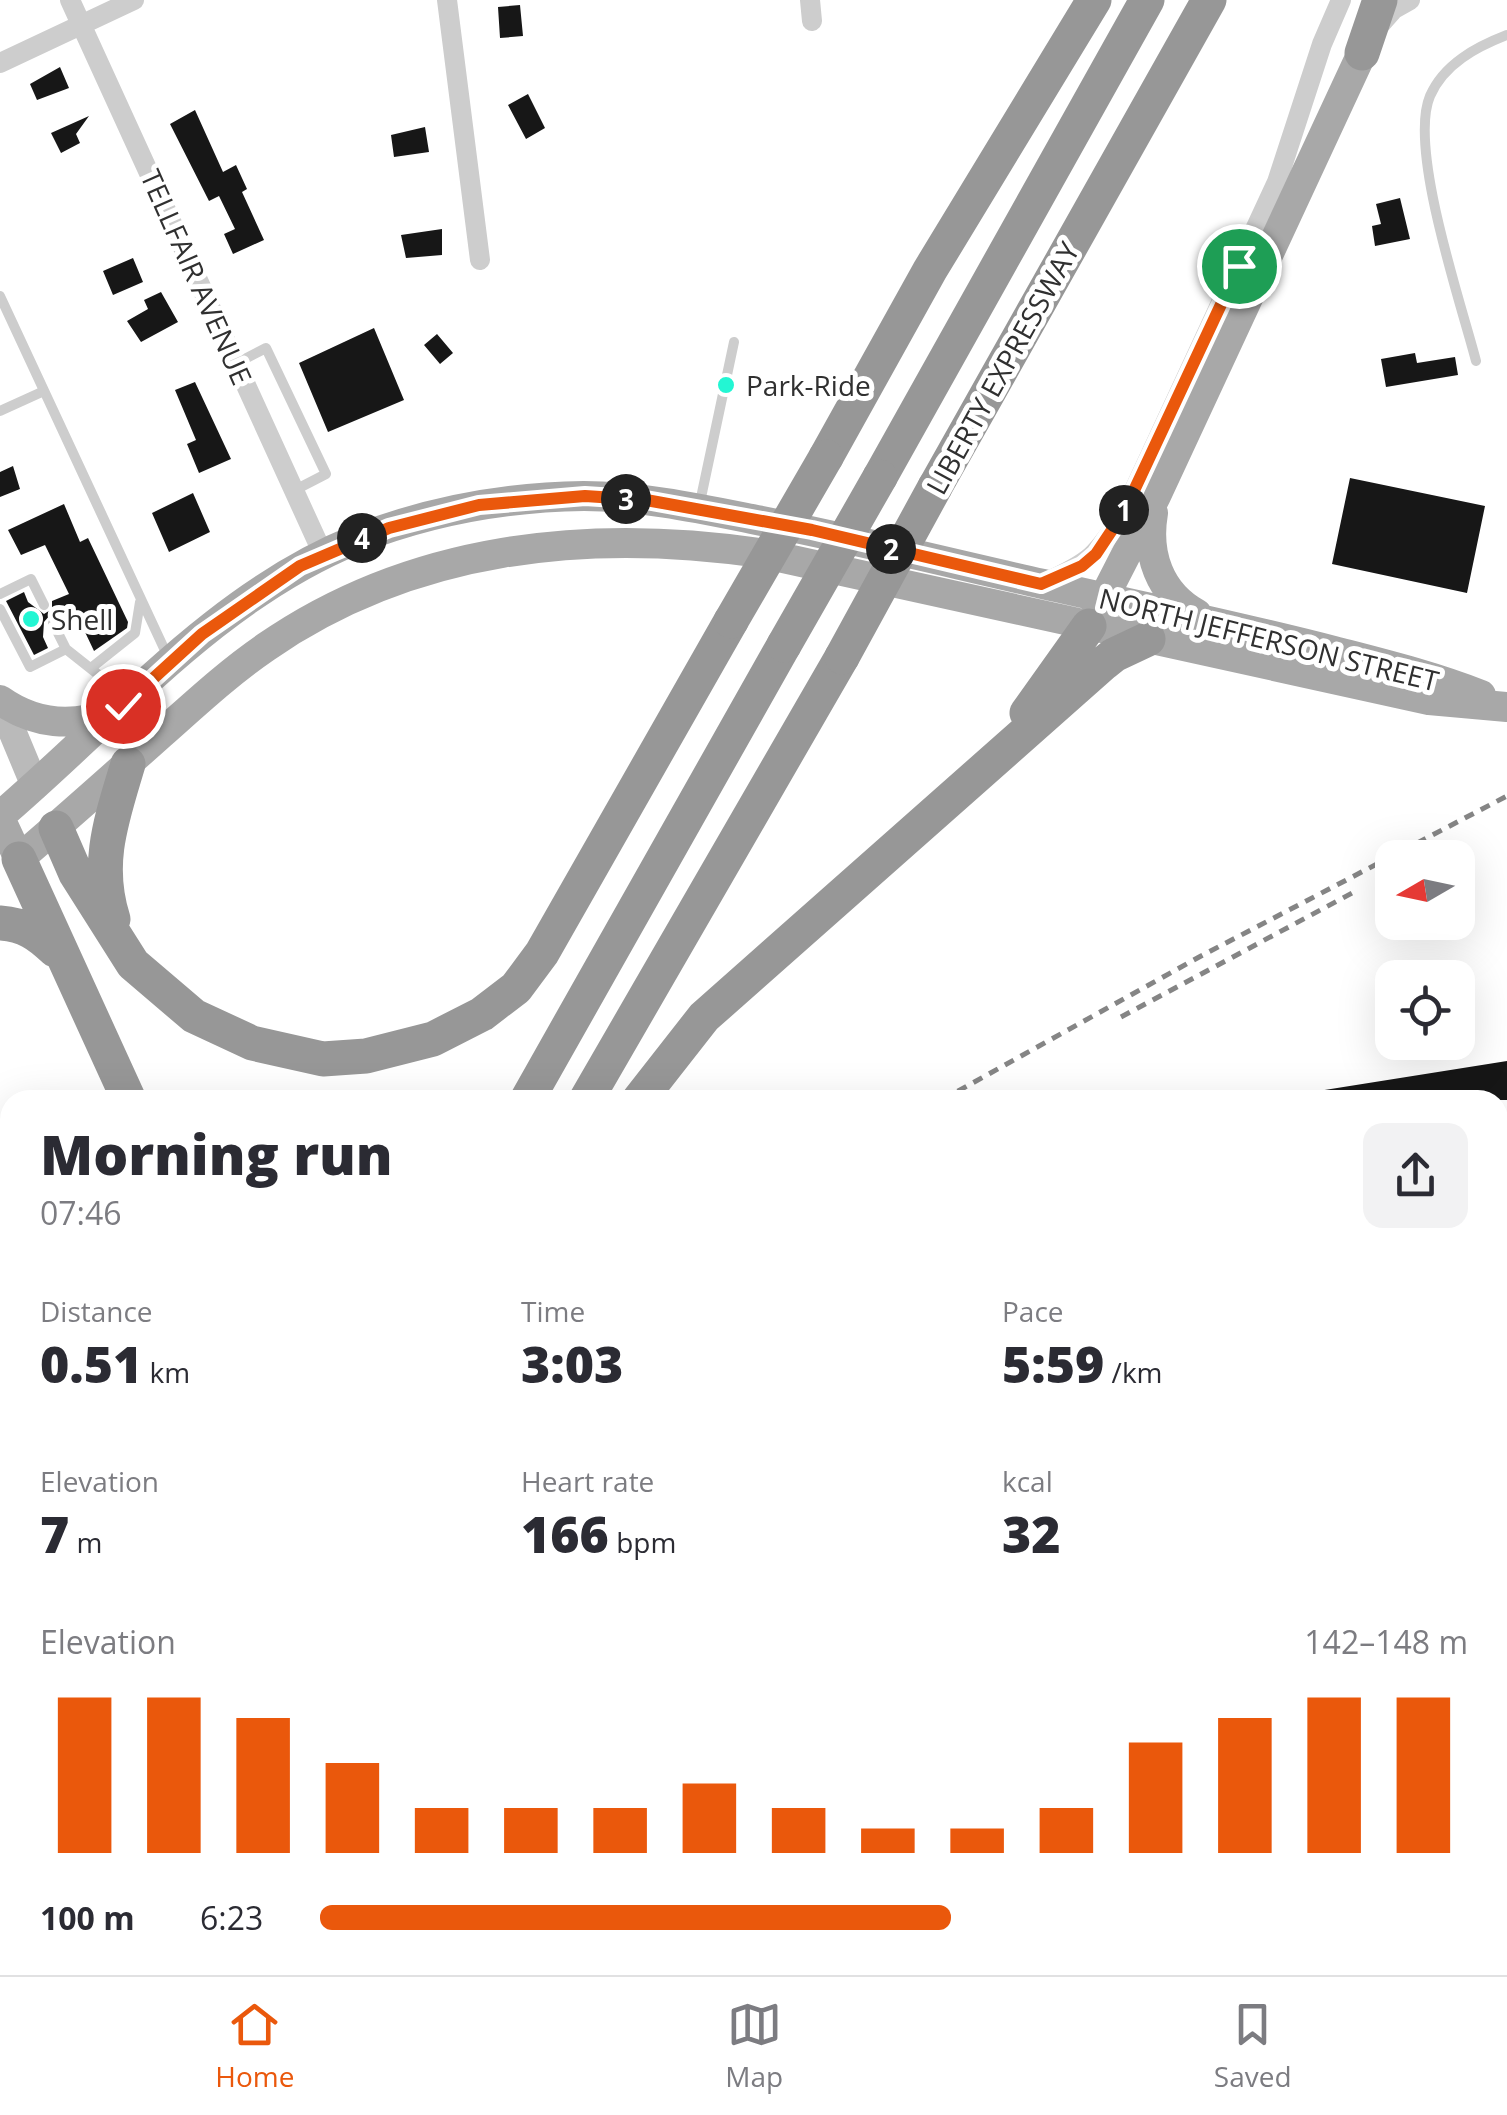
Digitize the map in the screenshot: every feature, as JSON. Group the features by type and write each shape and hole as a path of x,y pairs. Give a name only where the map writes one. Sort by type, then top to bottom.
{"highway":[{"path":"56,828 76,874 133,964 194,1016 252,1043 324,1059 366,1056 433,1039 482,1014 516,988 542,953 930,270 1094,0"},
{"name":"LIBERTY EXPRESSWAY","path":"533,1090 1147,0"},
{"name":"LIBERTY EXPRESSWAY","path":"592,1090 842,657 1209,0"},
{"path":"1362,53 1380,0"},
{"path":"995,759 1096,612"},
{"path":"646,1090 704,1017 1114,654 1148,639"},
{"path":"121,944 106,897 104,870 111,816 128,764"},
{"path":"9,868 62,957 124,1090"},
{"path":"0,923 36,932 62,957"}],"main road":[{"path":"1096,612 1156,496 1362,53"},
{"name":"NORTH JEFFERSON STREET","path":"0,817 202,634 257,594 323,554 389,528 479,505 585,496 646,500 812,530 1041,584 1148,639 1429,700 1507,706"},
{"path":"1156,496 1150,543 1160,578 1182,605 1218,621"},
{"name":"NORTH JEFFERSON STREET","path":"9,868 238,668 316,616 414,573 522,549 604,542 692,543 1096,612 1218,621 1442,679 1507,706"},
{"path":"0,701 26,715 58,722 98,717 126,703"},
{"path":"0,701 56,828"},
{"path":"0,817 9,868"}],"street":[{"name":"TELLFAIR AVENUE","path":"70,0 323,554"},
{"path":"0,63 134,0"},
{"path":"447,0 480,260"},
{"path":"1041,584 1082,566 1096,554 1124,512 1277,182 1322,44 1341,0"},
{"path":"1362,53 1394,8 1410,0"}],"lane":[{"path":"1476,362 1432,188 1424,123 1430,96 1448,69 1485,44 1507,36"},
{"path":"0,296 171,662"},
{"path":"699,508 734,342"},
{"path":"236,363 266,348 326,474 294,491"},
{"path":"0,411 44,390"},
{"path":"0,594 31,579 37,601"},
{"path":"91,668 135,634 140,597"},
{"path":"4,611 30,668 66,649"},
{"path":"44,639 56,628 66,649 126,703"}],"building":[{"path":"520,5 523,36 500,38 498,7"},
{"path":"60,67 69,88 37,100 30,84"},
{"path":"528,94 545,128 526,139 508,105"},
{"path":"195,110 223,172 236,165 247,189 242,192 264,240 233,254 224,234 235,229 219,196 209,201 170,124"},
{"path":"89,116 76,134 80,143 61,153 51,133"},
{"path":"425,127 429,152 394,157 391,135"},
{"path":"1400,198 1410,239 1375,246 1372,226 1381,224 1376,204"},
{"path":"442,229 442,255 406,258 401,235"},
{"path":"133,258 143,282 113,295 103,271"},
{"path":"161,292 178,322 141,342 127,321 148,309 144,300"},
{"path":"374,328 404,400 328,432 299,363"},
{"path":"437,334 453,353 440,364 424,345"},
{"path":"1415,353 1417,363 1455,357 1458,375 1386,387 1381,359"},
{"path":"195,382 231,459 199,473 187,444 196,440 175,390"},
{"path":"13,466 20,489 0,497 0,472"},
{"path":"1350,478 1485,506 1467,593 1332,564"},
{"path":"193,493 210,532 169,552 152,513"},
{"path":"64,504 80,542 88,538 128,622 127,628 94,651 76,613 61,620 50,615 44,622 43,637 48,648 34,655 6,601 24,592 28,602 44,614 52,609 52,601 69,594 45,545 21,555 8,530"},
{"path":"1507,1061 1507,1090 1325,1090"}],"railway":[{"path":"960,1090 1201,956 1507,796"},
{"path":"1121,1017 1354,892"}],"place":[{"name":"Park-Ride","path":"726,385"},
{"name":"Shell","path":"31,619"}],"route":[{"path":"123,706 202,634 300,566 389,528 479,505 585,496 646,500 812,530 1041,584 1082,566 1105,543 1124,512 1239,266"}]}
